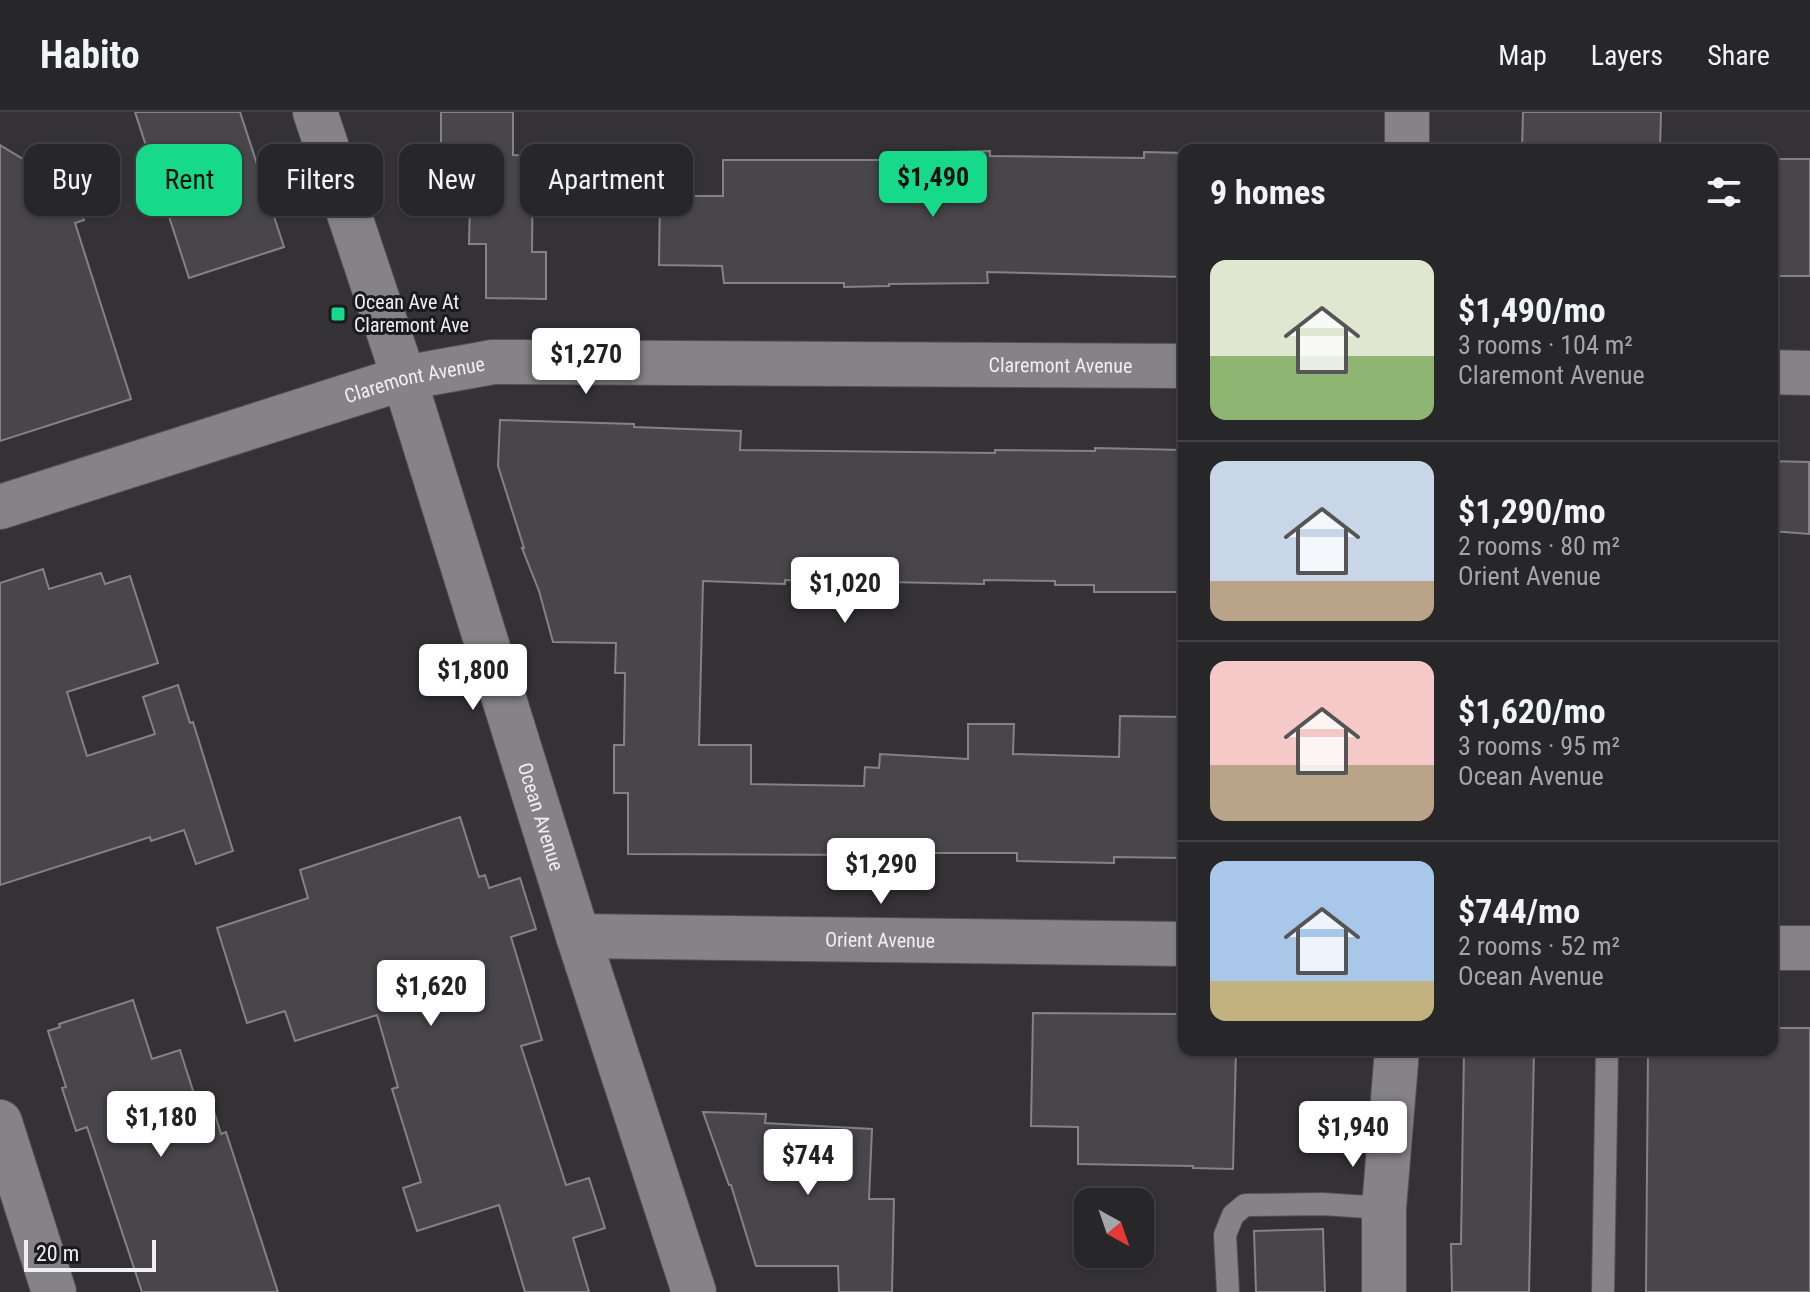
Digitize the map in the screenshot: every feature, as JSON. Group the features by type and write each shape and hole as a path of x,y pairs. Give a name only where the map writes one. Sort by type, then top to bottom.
{"street":[{"name":"Ocean Avenue","path":"315,112 404,378 578,936 694,1292"},
{"path":"1407,112 1407,144"},
{"name":"Claremont Avenue","path":"0,507 404,378 493,362 1178,366"},
{"path":"1778,372 1810,373"},
{"name":"Orient Avenue","path":"578,936 1178,944"},
{"path":"1778,948 1810,948"},
{"path":"1384,1292 1384,1208 1397,1056"},
{"path":"0,1122 54,1292"}],"lane":[{"path":"1603,1292 1607,1056"},
{"path":"1228,1292 1225,1235 1233,1215 1245,1205 1322,1204 1384,1208"}],"building":[{"path":"135,112 240,112 258,167 258,216 274,216 284,247 189,278 169,216 242,216 242,144 145,144"},
{"path":"441,112 513,112 513,155 520,155 520,216 532,216 532,252 546,252 546,299 486,298 486,244 469,244 470,216 504,216 504,144 441,144"},
{"path":"1523,112 1661,112 1660,144 1522,144"},
{"path":"0,145 24,160 24,216 83,216 84,220 75,223 131,399 0,441"},
{"path":"990,151 990,156 1144,158 1144,152 1178,153 1178,277 987,272 988,283 844,287 844,283 724,283 722,266 659,265 660,216 693,216 693,196 723,196 723,160 892,160 892,153"},
{"path":"1778,159 1810,159 1810,276 1778,276"},
{"path":"500,420 741,431 740,450 995,453 995,450 1095,451 1095,448 1178,450 1178,592 1094,592 1094,585 1055,585 1055,581 984,580 984,584 785,580 785,584 703,581 699,745 751,745 751,784 864,786 865,767 879,768 880,754 968,759 968,724 1014,724 1013,754 1119,757 1120,716 1178,717 1178,858 1114,857 1114,863 1017,861 1017,853 913,853 909,856 908,871 873,869 874,862 862,862 862,855 628,854 628,793 614,793 614,745 624,745 625,673 615,673 616,643 553,642 498,466"},
{"path":"1778,461 1809,462 1809,534 1778,531"},
{"path":"43,569 49,589 101,573 105,584 130,576 158,663 67,692 87,756 155,734 143,697 178,685 190,723 193,722 233,851 196,864 184,830 151,841 150,837 0,885 0,583"},
{"path":"460,817 479,877 485,875 489,888 520,878 536,929 511,937 542,1040 521,1046 566,1185 589,1178 605,1228 573,1238 589,1292 525,1292 499,1205 417,1231 403,1188 421,1182 392,1089 398,1087 377,1015 295,1041 285,1011 247,1023 217,928 308,898 300,870"},
{"path":"133,1000 152,1059 180,1050 195,1097 208,1092 221,1134 226,1132 278,1292 142,1292 87,1127 76,1131 48,1031 60,1027 59,1024"},
{"path":"1033,1013 1178,1014 1178,1056 1236,1056 1233,1169 1078,1164 1078,1127 1031,1126"},
{"path":"1778,1028 1810,1028 1810,1292 1646,1292 1648,1056 1778,1056"},
{"path":"1464,1056 1534,1056 1529,1292 1452,1292 1451,1244 1461,1244"},
{"path":"703,1112 766,1114 765,1123 872,1129 869,1199 894,1199 892,1292 839,1292 838,1266 756,1266 731,1185"},
{"path":"1323,1229 1325,1292 1256,1292 1254,1231"}],"place":[{"name":"Ocean Ave At Claremont Ave","path":"338,314"}]}
